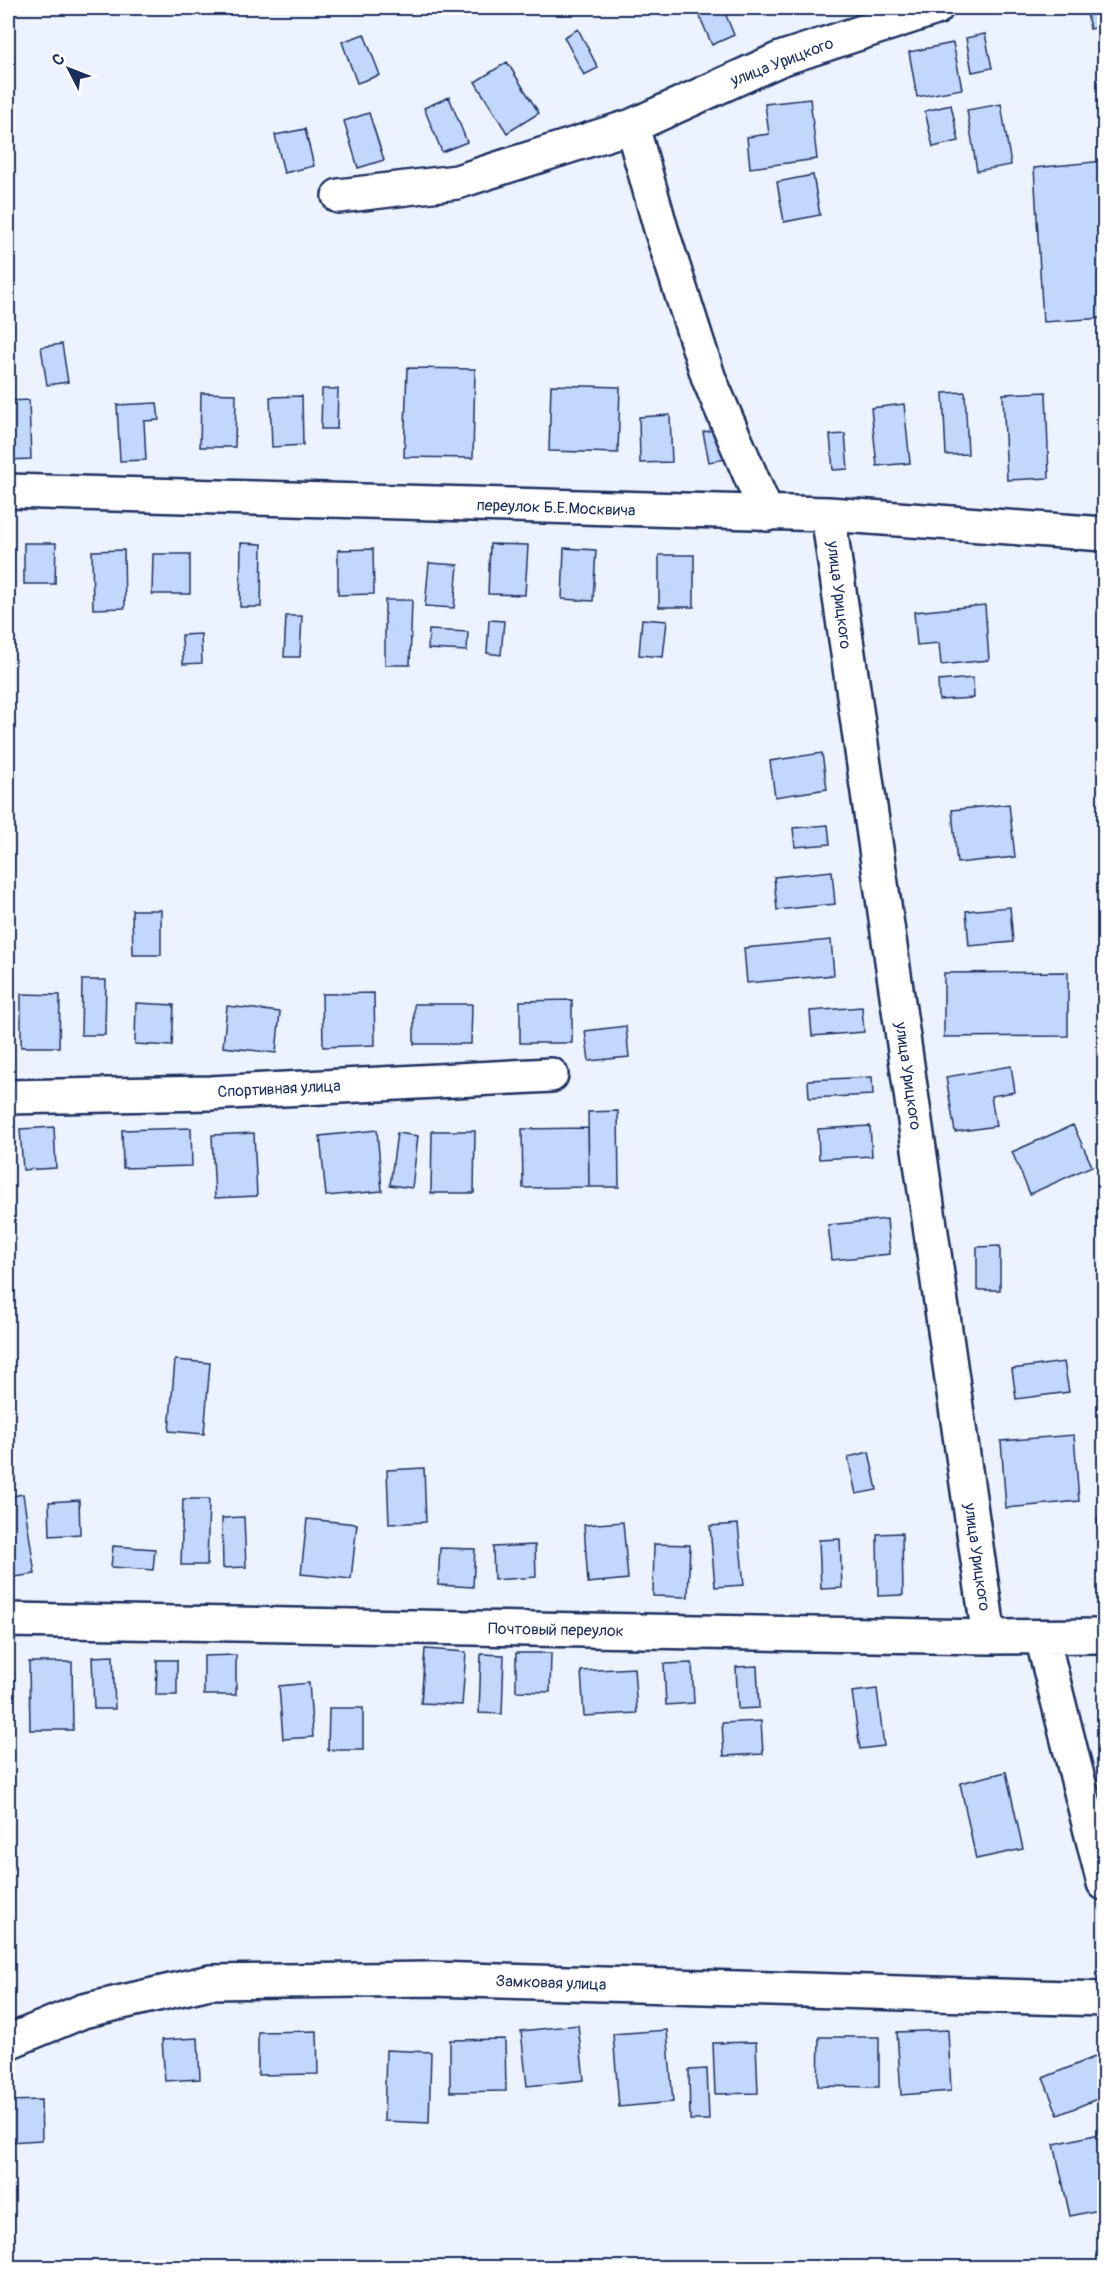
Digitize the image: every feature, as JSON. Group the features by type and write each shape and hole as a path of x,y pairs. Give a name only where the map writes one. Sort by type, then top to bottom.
{"street":[{"name":"улица Урицкого","path":"339,196 457,182 632,126 780,59 936,8"},
{"path":"632,126 661,230 709,379 767,514"},
{"name":"переулок Б.Е.Москвича","path":"8,491 828,514 1104,534"},
{"name":"улица Урицкого","path":"828,514 989,1637"},
{"name":"Спортивная улица","path":"8,1097 210,1093 551,1075"},
{"name":"Почтовый переулок","path":"8,1620 989,1637 1104,1636"},
{"path":"1042,1637 1104,1883"},
{"name":"Замковая улица","path":"8,2043 83,2011 210,1982 432,1979 1104,1999"}],"building":[{"path":"696,8 723,8 734,35 712,45"},
{"path":"1086,8 1104,8 1104,26 1090,29"},
{"path":"578,29 598,68 584,75 564,37"},
{"path":"364,34 380,75 357,83 342,42"},
{"path":"985,34 992,68 972,72 966,38"},
{"path":"953,43 962,89 917,97 909,52"},
{"path":"507,62 539,113 507,133 475,82"},
{"path":"449,97 467,142 442,152 424,108"},
{"path":"810,99 817,159 750,168 747,137 769,134 765,104"},
{"path":"1001,104 1011,165 977,171 967,110"},
{"path":"951,105 959,141 933,147 925,111"},
{"path":"369,113 384,160 358,168 344,121"},
{"path":"305,129 314,166 284,173 275,135"},
{"path":"1104,161 1104,318 1043,322 1034,168"},
{"path":"813,175 820,215 784,222 777,182"},
{"path":"62,344 68,382 47,385 41,347"},
{"path":"407,368 475,369 473,458 404,457"},
{"path":"551,385 620,387 618,453 549,451"},
{"path":"322,389 338,389 337,429 321,429"},
{"path":"965,392 968,454 946,455 943,393"},
{"path":"1046,392 1049,478 1007,480 1003,394"},
{"path":"201,393 236,394 235,447 200,447"},
{"path":"302,396 303,445 272,447 270,397"},
{"path":"29,400 31,459 8,460 8,401"},
{"path":"157,403 159,420 144,421 146,460 120,461 117,405"},
{"path":"904,404 910,463 877,466 871,408"},
{"path":"670,415 672,462 640,463 639,417"},
{"path":"720,429 726,459 709,462 703,432"},
{"path":"845,434 848,469 833,470 830,435"},
{"path":"24,543 56,543 55,584 24,584"},
{"path":"241,543 262,544 261,607 240,607"},
{"path":"490,544 528,545 525,595 488,594"},
{"path":"564,548 596,550 593,601 562,599"},
{"path":"373,549 374,594 338,595 338,550"},
{"path":"124,550 125,608 93,609 92,551"},
{"path":"153,554 190,554 190,594 152,594"},
{"path":"659,555 694,555 694,607 659,607"},
{"path":"429,563 458,565 454,608 425,606"},
{"path":"385,600 412,600 410,665 385,665"},
{"path":"985,605 989,660 941,665 939,643 917,645 914,612"},
{"path":"286,616 302,616 300,657 284,657"},
{"path":"642,619 667,621 663,657 639,655"},
{"path":"489,620 504,621 501,655 487,653"},
{"path":"429,630 468,632 467,651 428,649"},
{"path":"201,634 202,663 183,664 182,635"},
{"path":"973,678 974,698 939,700 938,681"},
{"path":"822,753 827,789 775,797 770,761"},
{"path":"1009,804 1015,857 957,863 952,810"},
{"path":"828,825 830,844 795,847 793,828"},
{"path":"832,871 835,904 777,910 774,877"},
{"path":"1010,907 1013,942 969,946 966,911"},
{"path":"132,910 161,910 161,955 133,955"},
{"path":"831,940 834,975 747,983 744,948"},
{"path":"1068,972 1068,1036 944,1037 944,973"},
{"path":"82,980 106,980 105,1035 81,1035"},
{"path":"374,993 375,1045 323,1047 322,994"},
{"path":"21,994 60,995 59,1047 21,1047"},
{"path":"572,1000 572,1043 520,1043 520,1001"},
{"path":"136,1003 174,1005 172,1046 135,1044"},
{"path":"414,1004 472,1004 471,1044 414,1044"},
{"path":"227,1006 280,1012 276,1053 223,1047"},
{"path":"862,1007 864,1032 812,1036 810,1011"},
{"path":"626,1026 629,1057 589,1061 585,1031"},
{"path":"1011,1066 1015,1092 991,1096 996,1126 955,1132 946,1077"},
{"path":"872,1077 873,1095 809,1098 808,1080"},
{"path":"618,1111 619,1187 589,1187 588,1112"},
{"path":"1073,1125 1092,1166 1030,1194 1012,1152"},
{"path":"870,1126 872,1156 819,1159 818,1129"},
{"path":"54,1127 56,1168 23,1170 20,1129"},
{"path":"191,1128 192,1166 123,1168 122,1130"},
{"path":"588,1128 589,1187 523,1188 522,1129"},
{"path":"377,1130 382,1191 326,1196 320,1136"},
{"path":"432,1131 475,1131 474,1193 431,1193"},
{"path":"254,1133 257,1196 215,1198 212,1135"},
{"path":"397,1133 418,1136 412,1188 390,1185"},
{"path":"887,1219 890,1254 832,1260 828,1225"},
{"path":"1000,1246 1000,1290 977,1290 977,1247"},
{"path":"175,1360 210,1363 204,1434 169,1431"},
{"path":"1064,1362 1069,1392 1016,1399 1012,1369"},
{"path":"1074,1435 1079,1501 1006,1508 1001,1441"},
{"path":"869,1452 877,1490 856,1494 848,1457"},
{"path":"424,1468 426,1522 389,1524 387,1470"},
{"path":"23,1494 35,1574 8,1578 8,1497"},
{"path":"183,1499 209,1499 207,1565 181,1565"},
{"path":"79,1500 80,1534 50,1536 49,1502"},
{"path":"244,1517 246,1567 223,1568 222,1518"},
{"path":"1104,1517 1104,1582 1097,1518"},
{"path":"307,1519 357,1524 351,1579 301,1574"},
{"path":"623,1522 628,1579 588,1583 584,1525"},
{"path":"738,1524 744,1585 715,1587 710,1526"},
{"path":"902,1533 903,1595 878,1596 877,1534"},
{"path":"840,1539 842,1588 821,1589 819,1540"},
{"path":"654,1544 690,1545 688,1597 653,1596"},
{"path":"535,1545 536,1577 494,1580 493,1547"},
{"path":"113,1546 155,1549 153,1570 111,1567"},
{"path":"440,1548 475,1549 473,1587 438,1585"},
{"path":"425,1649 466,1652 462,1705 421,1703"},
{"path":"516,1653 551,1653 550,1692 516,1691"},
{"path":"481,1654 504,1655 502,1714 479,1713"},
{"path":"236,1655 236,1695 204,1695 204,1656"},
{"path":"113,1656 115,1709 94,1709 92,1657"},
{"path":"157,1660 177,1660 177,1695 156,1695"},
{"path":"29,1662 72,1662 73,1730 30,1730"},
{"path":"692,1663 694,1703 666,1705 664,1664"},
{"path":"757,1666 759,1708 738,1709 736,1667"},
{"path":"634,1668 637,1713 584,1716 581,1671"},
{"path":"309,1683 313,1737 283,1739 279,1686"},
{"path":"877,1689 884,1746 860,1749 852,1692"},
{"path":"329,1708 363,1708 363,1750 328,1750"},
{"path":"761,1721 763,1754 724,1756 722,1723"},
{"path":"1006,1772 1023,1849 976,1859 960,1783"},
{"path":"578,2025 584,2080 527,2086 521,2031"},
{"path":"667,2030 673,2102 619,2107 613,2034"},
{"path":"948,2030 951,2091 901,2095 897,2032"},
{"path":"317,2031 318,2074 258,2075 258,2032"},
{"path":"819,2037 879,2037 879,2087 818,2086"},
{"path":"198,2038 200,2079 165,2081 162,2040"},
{"path":"505,2039 506,2091 450,2092 450,2040"},
{"path":"756,2042 758,2093 715,2094 713,2043"},
{"path":"386,2050 431,2052 429,2123 384,2121"},
{"path":"1097,2056 1104,2073 1104,2096 1058,2115 1043,2078"},
{"path":"707,2069 709,2120 690,2120 689,2070"},
{"path":"41,2100 42,2140 8,2142 8,2101"},
{"path":"1104,2133 1104,2209 1070,2216 1054,2144"}]}
